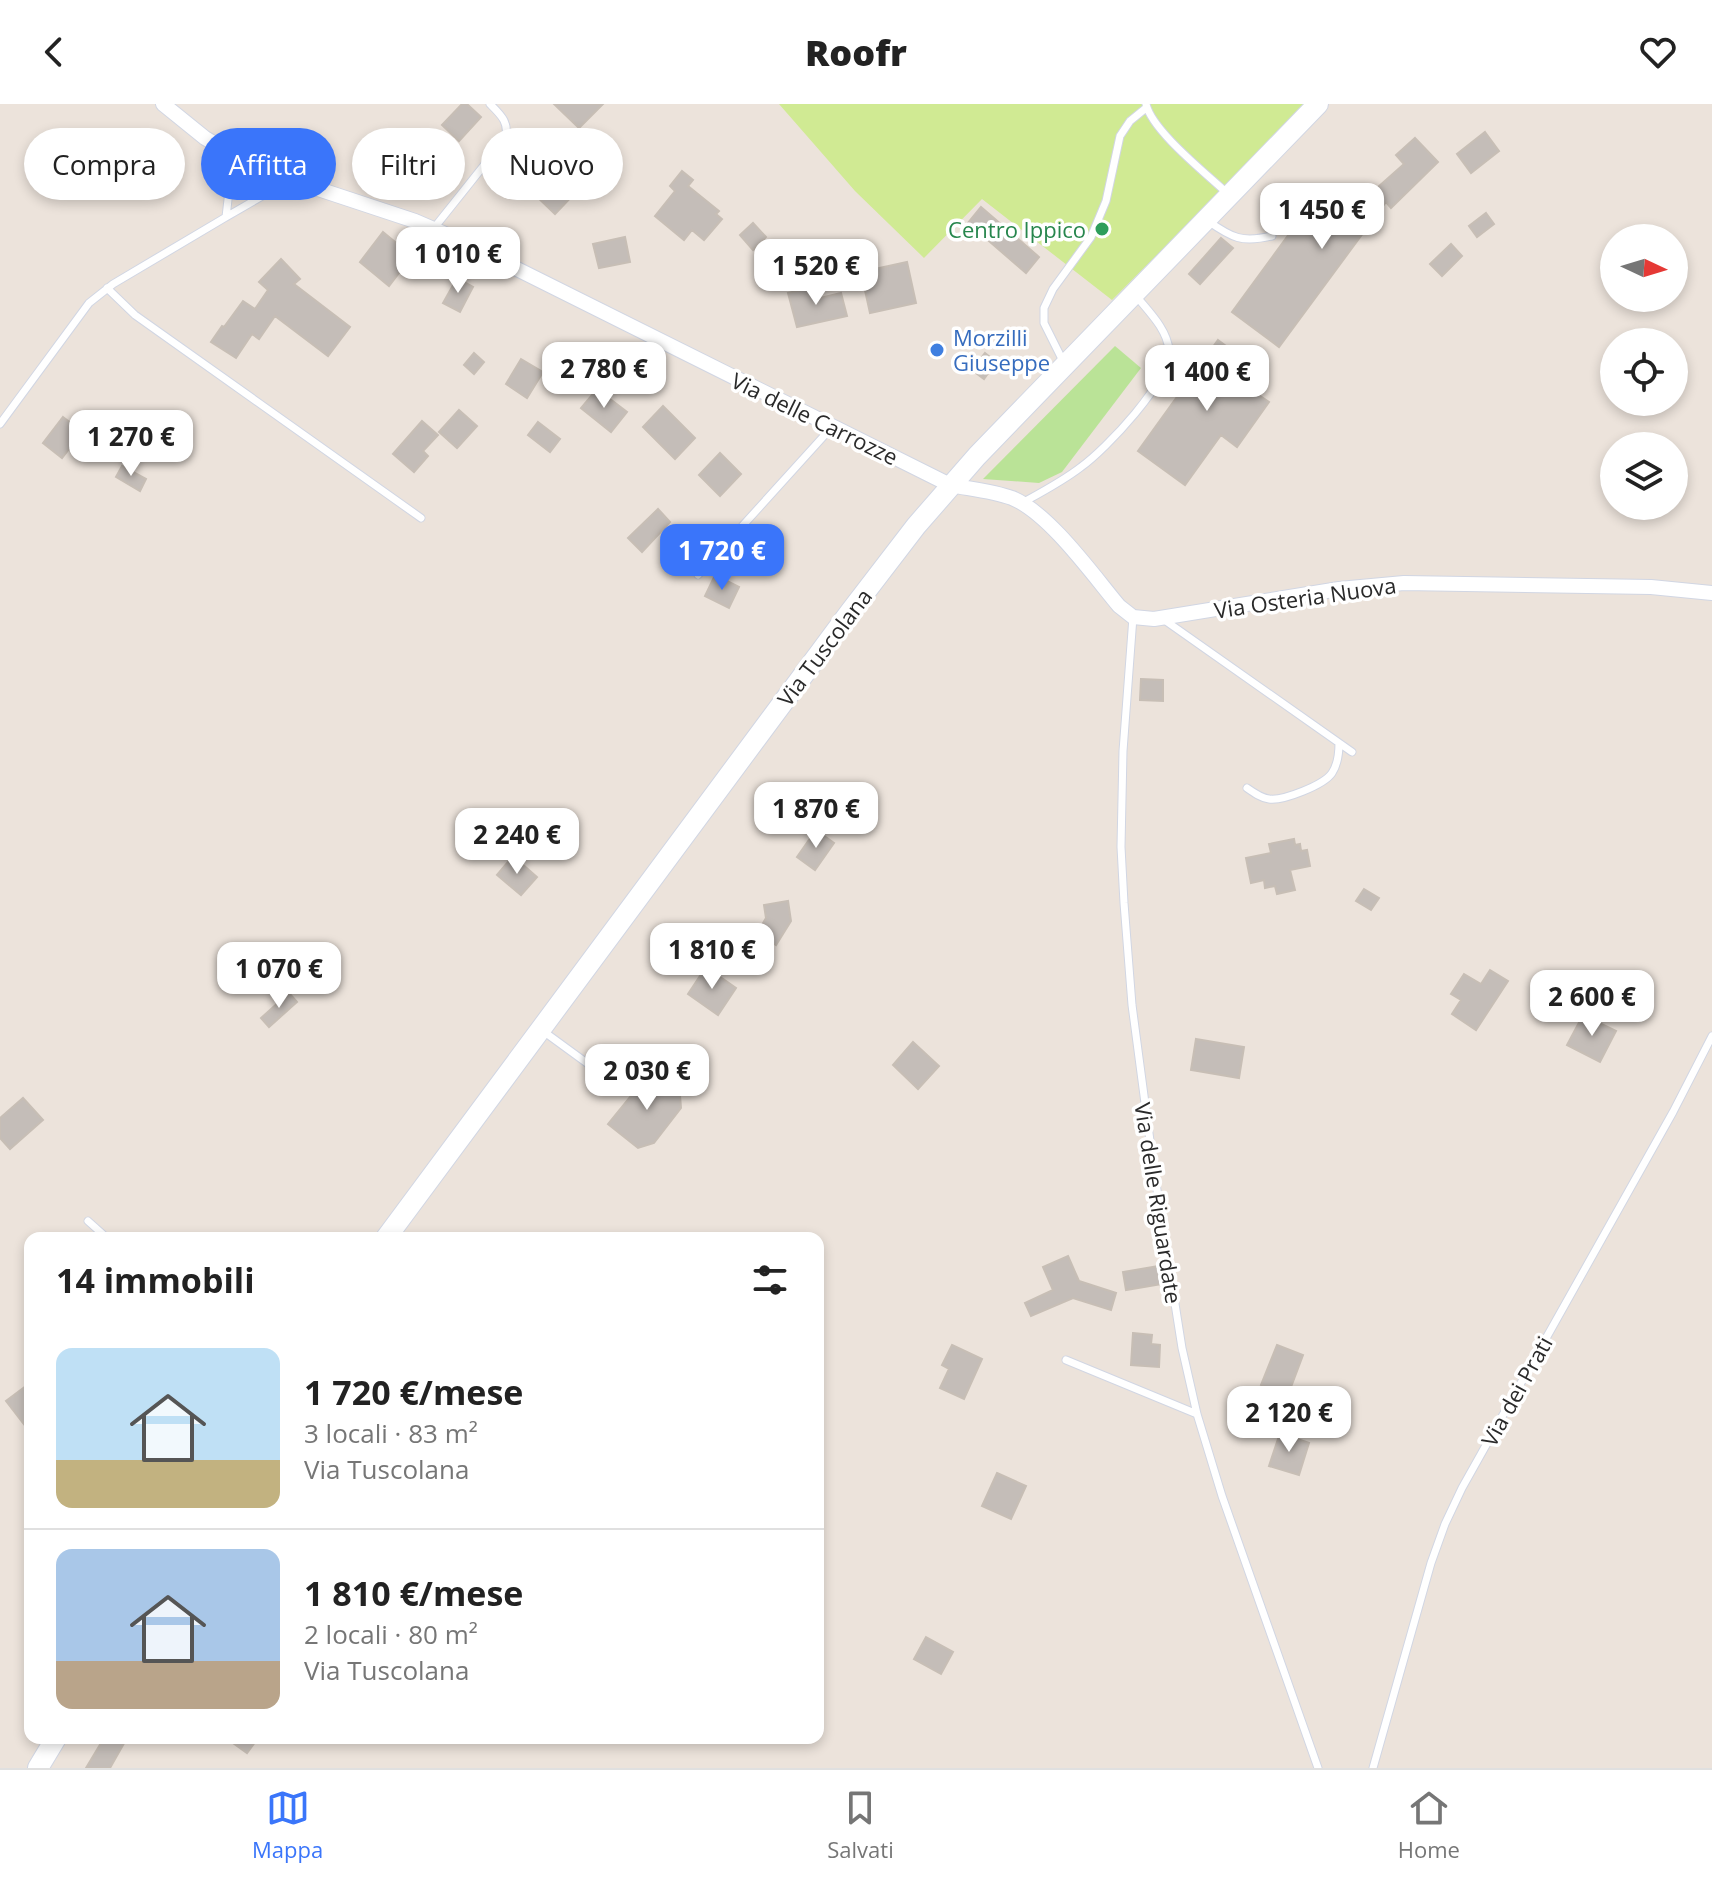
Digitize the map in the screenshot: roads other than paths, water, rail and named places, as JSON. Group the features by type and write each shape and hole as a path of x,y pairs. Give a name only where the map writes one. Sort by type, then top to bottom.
{"main road":[{"name":"Via Tuscolana","path":"390,1232 916,526 950,485 1318,104"},
{"path":"38,1768 52,1744"}],"street":[{"name":"Via delle Carrozze","path":"163,104 201,135"},
{"name":"Via delle Carrozze","path":"336,195 434,228 950,485"},
{"path":"950,485 999,494 1022,503 1049,524 1119,606 1133,617"},
{"name":"Via Osteria Nuova","path":"1133,617 1149,619 1339,589 1404,583 1651,587 1712,593"}],"lane":[{"path":"434,228 505,139 506,124 502,115 490,104"},
{"path":"1065,365 1044,323 1044,308 1053,289 1091,237 1106,201 1120,136 1130,121 1146,106 1165,134 1229,196"},
{"path":"226,217 228,200"},
{"path":"0,424 79,315 107,288 255,200"},
{"path":"1206,220 1226,234 1240,239 1256,240 1272,236"},
{"path":"107,288 135,315 421,518"},
{"path":"1022,503 1068,476 1100,451 1143,401 1165,369 1169,356 1166,336 1134,294"},
{"path":"698,575 832,427"},
{"name":"Via delle Riguardate","path":"1133,617 1122,777 1121,847 1139,1069 1151,1156 1182,1348 1197,1414 1222,1496 1318,1768"},
{"path":"1162,617 1352,752"},
{"path":"1247,788 1266,799 1275,800 1315,785 1333,773 1339,743"},
{"path":"541,1030 621,1088"},
{"name":"Via dei Prati","path":"1373,1768 1427,1576 1451,1511 1673,1112 1712,1036"},
{"path":"88,1221 100,1232"},
{"path":"1066,1360 1197,1414"}],"water":[{"path":"714,936 737,953 729,964 706,947"}],"place":[{"name":"Centro Ippico","path":"1102,229"},
{"name":"Morzilli Giuseppe","path":"937,350"}]}
